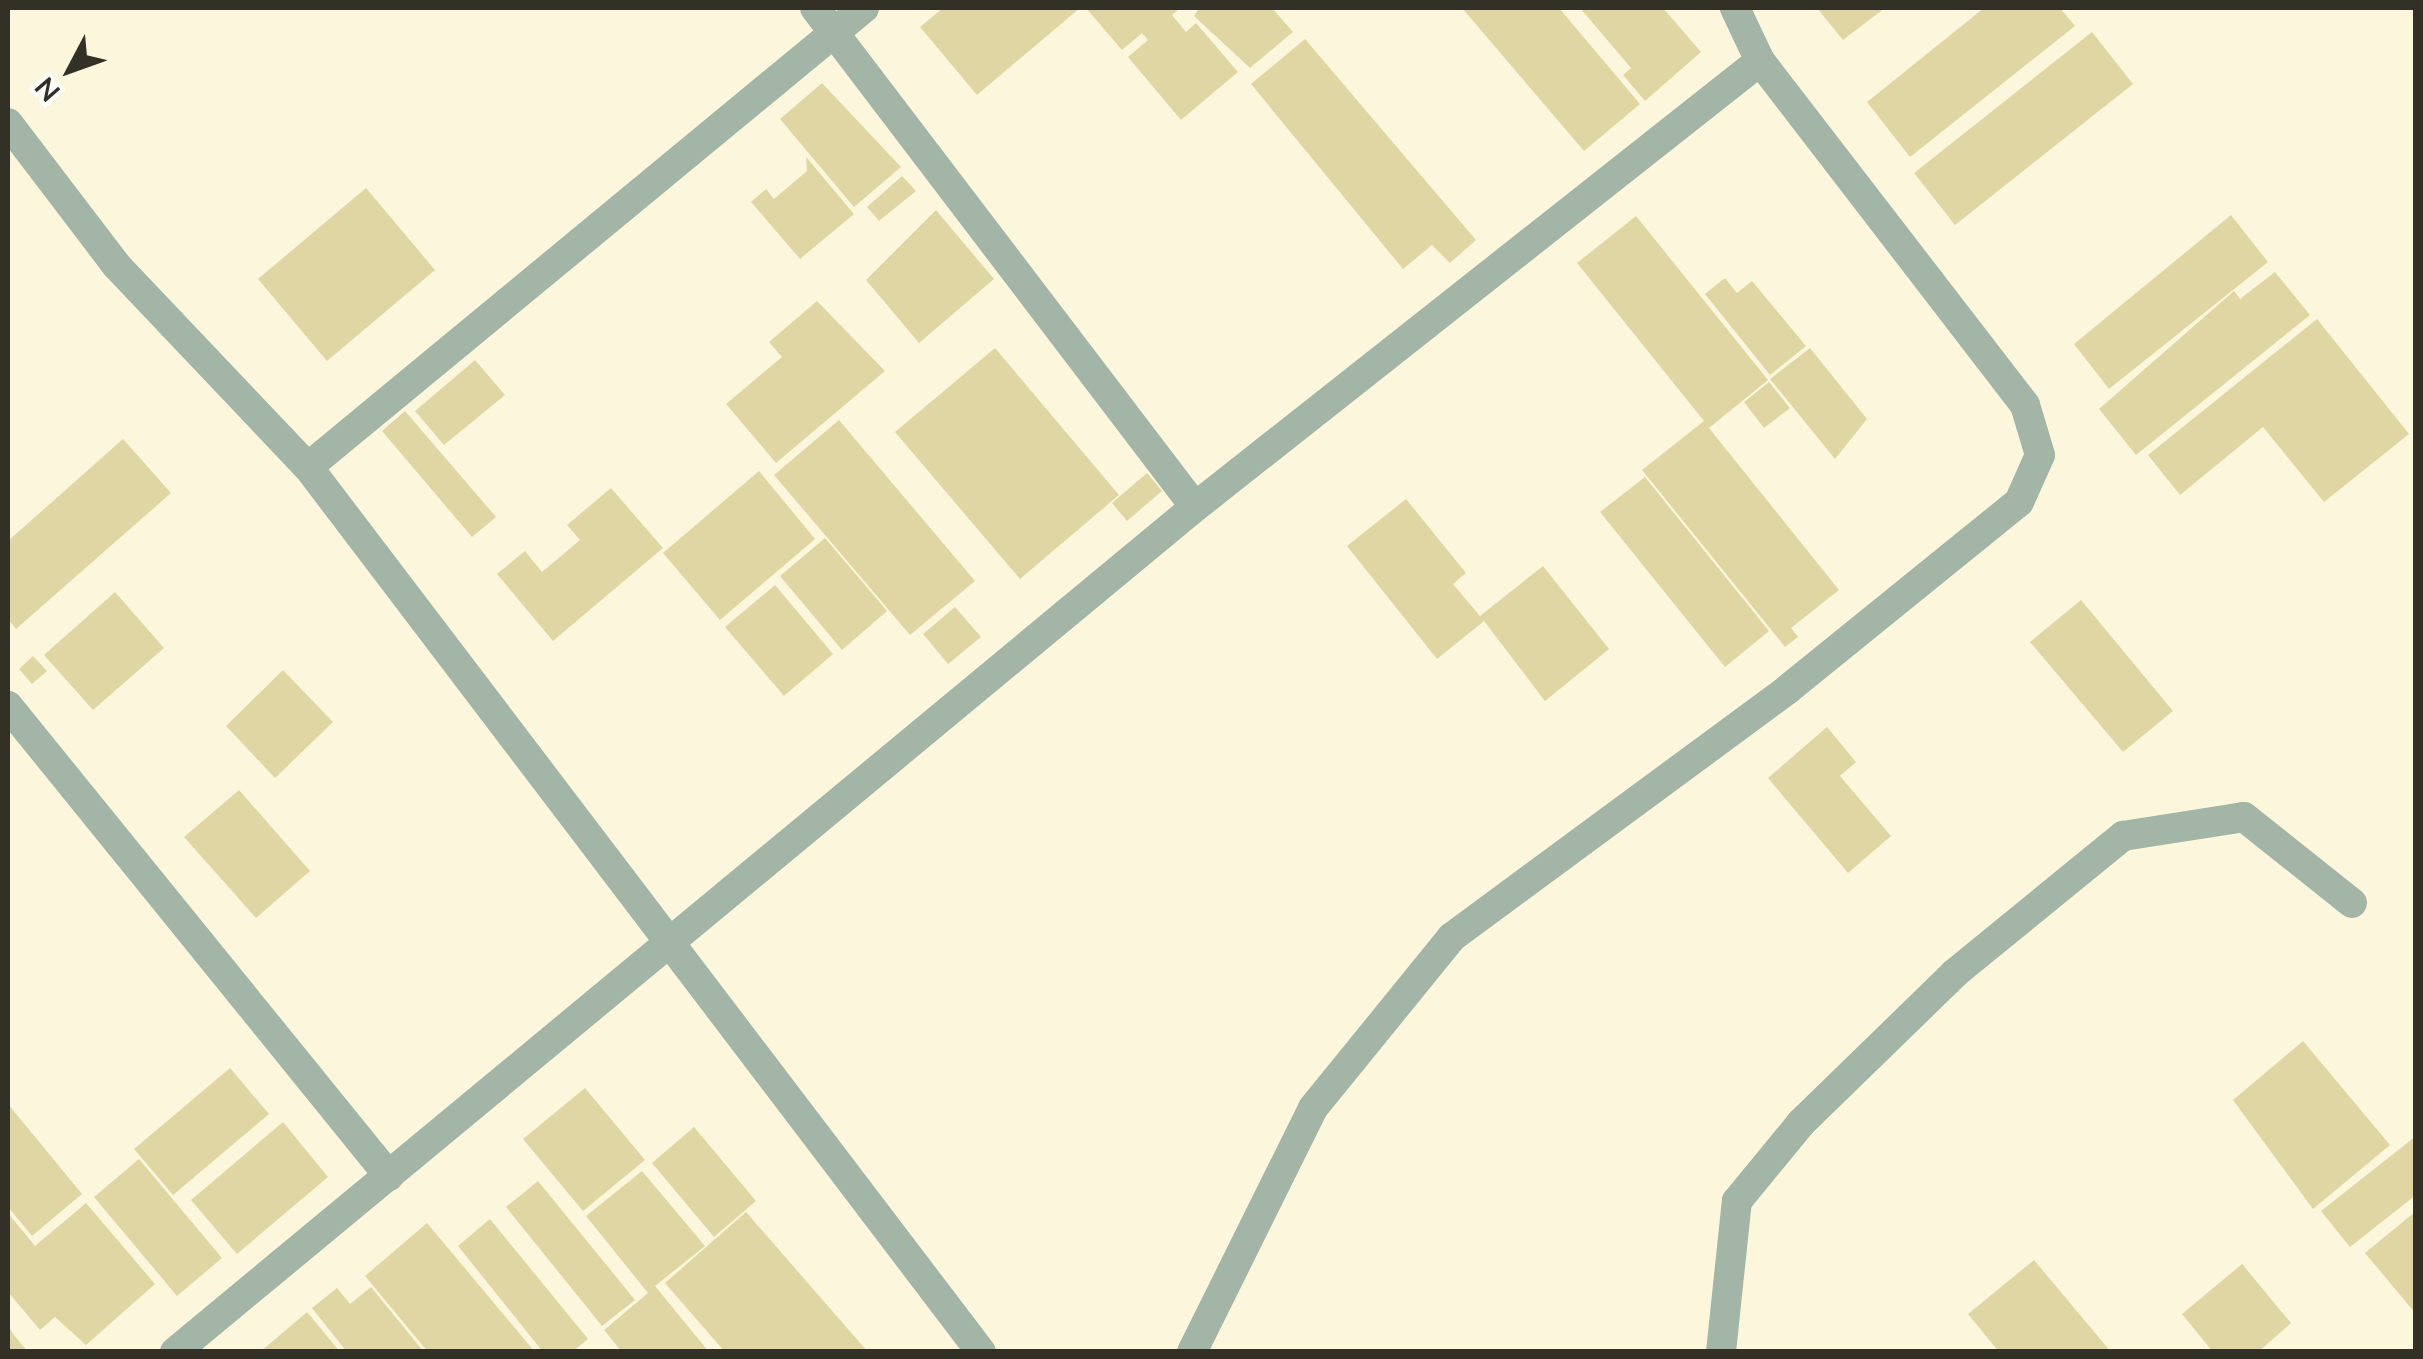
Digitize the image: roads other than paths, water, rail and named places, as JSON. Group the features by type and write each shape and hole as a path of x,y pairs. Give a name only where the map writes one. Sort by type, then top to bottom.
{"street":[{"path":"308,467 824,20 864,8"},
{"path":"1192,1352 1313,1108 1452,937 1788,689 2019,502 2040,455 2025,404 1760,61 1735,8"},
{"path":"824,20 1195,506"},
{"path":"175,1352 668,947 1195,506 1760,61"},
{"path":"8,123 116,265 308,467 668,947 981,1352"},
{"path":"8,706 389,1176"},
{"path":"1721,1352 1738,1202 1801,1123 1954,973 2124,836 2244,817 2352,903"}]}
